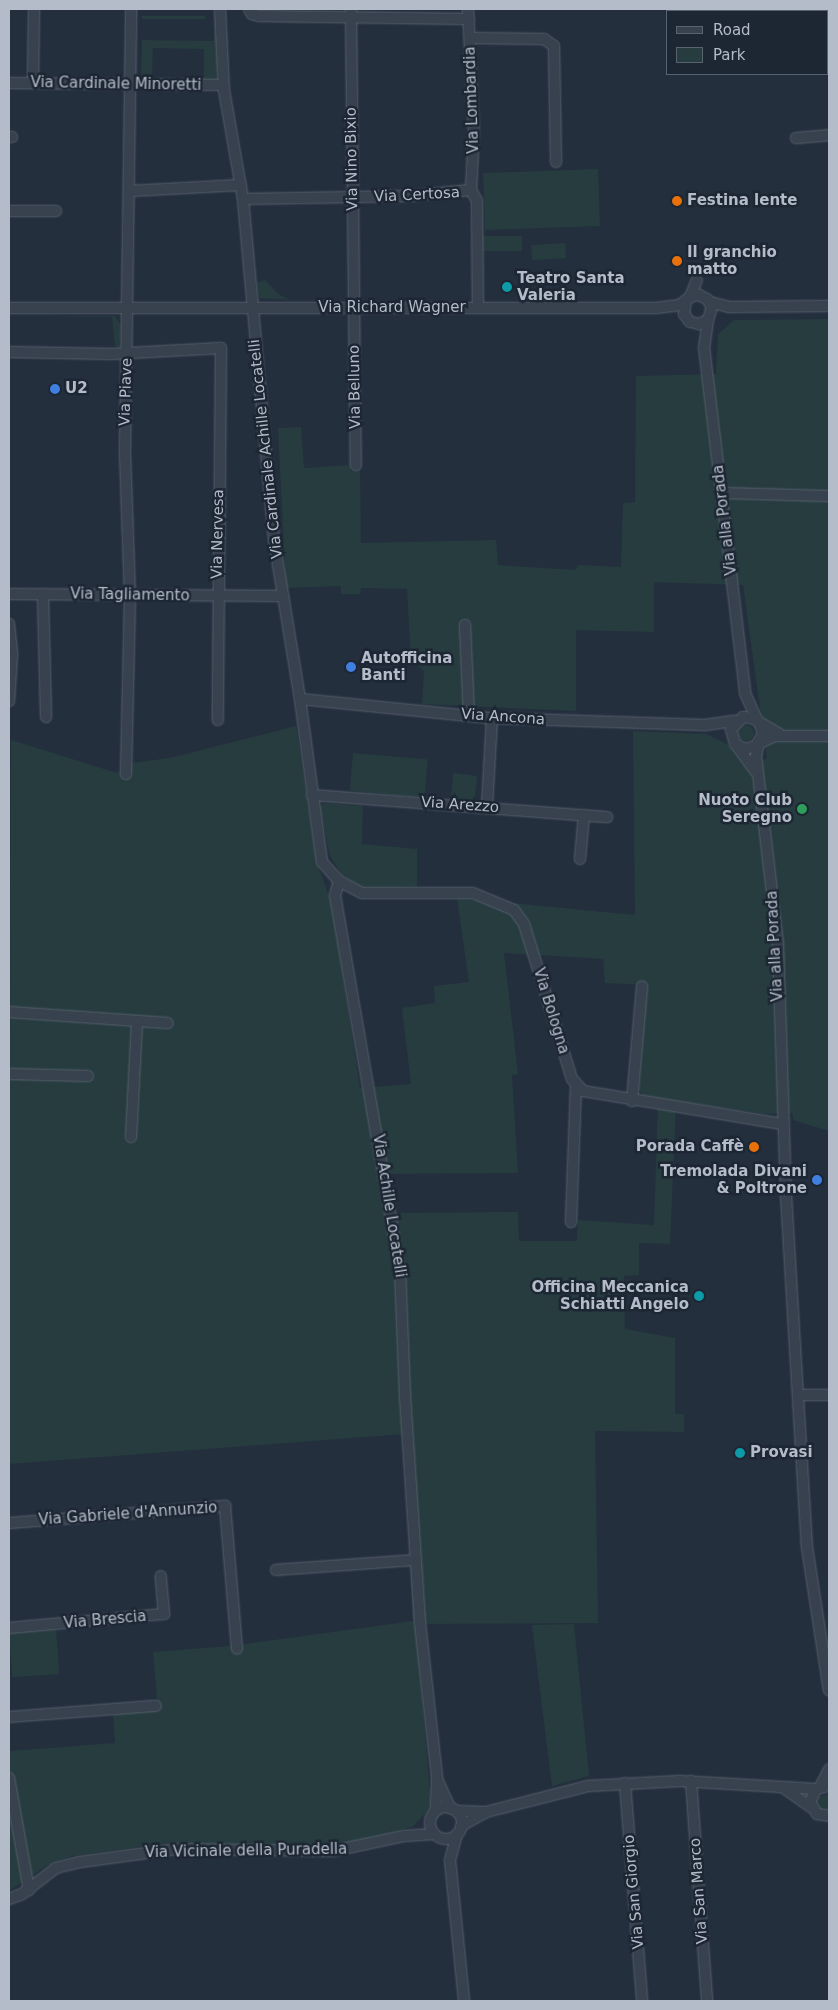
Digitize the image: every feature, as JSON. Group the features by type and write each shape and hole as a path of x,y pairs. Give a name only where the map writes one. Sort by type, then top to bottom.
{"street":[{"path":"33,83 34,9"},
{"name":"Via Piave","path":"126,774 130,596 125,451 128,353 131,9"},
{"name":"Via Cardinale Achille Locatelli","path":"220,9 223,85 243,199 254,309 263,432 281,596 300,698 322,862 339,881"},
{"path":"250,11 469,14"},
{"name":"Via Nino Bixio","path":"351,13 354,308"},
{"name":"Via Lombardia","path":"469,14 474,132 471,190 477,201 478,308"},
{"path":"470,38 544,39 554,46 556,162"},
{"name":"Via Cardinale Minoretti","path":"9,83 223,85"},
{"path":"796,138 829,135"},
{"path":"129,192 241,185"},
{"name":"Via Certosa","path":"243,199 353,197 471,190"},
{"path":"9,211 56,211"},
{"path":"709,318 707,299 696,280 683,310 688,320 699,324 709,318 729,306"},
{"path":"688,299 707,299 729,306 829,306"},
{"name":"Via Richard Wagner","path":"9,308 656,308 672,306 688,299"},
{"name":"Via Belluno","path":"354,308 356,465"},
{"name":"Via Richard Wagner","path":"656,308 673,311 688,320"},
{"name":"Via alla Porada","path":"709,318 704,347 745,693 758,722"},
{"name":"Via alla Porada","path":"688,320 704,347"},
{"name":"Via Nervesa","path":"128,353 222,348 217,595 218,720"},
{"path":"9,352 32,355 128,353"},
{"path":"722,493 829,496"},
{"name":"Via Tagliamento","path":"9,594 281,596"},
{"path":"44,594 46,717"},
{"path":"9,624 12,655 9,701"},
{"path":"465,625 469,715"},
{"name":"Via alla Porada","path":"737,720 745,693"},
{"name":"Via Ancona","path":"300,698 492,718 705,725 737,720"},
{"path":"780,734 748,717 737,720 731,729 735,743 748,749 780,734 829,736"},
{"path":"487,807 492,718"},
{"path":"758,722 763,734 759,743"},
{"name":"Via Ancona","path":"705,725 735,743"},
{"name":"Via alla Porada","path":"735,743 756,773"},
{"name":"Via alla Porada","path":"759,743 756,773 778,942 783,1122 807,1547 828,1671 829,1690"},
{"name":"Via Arezzo","path":"312,795 607,817"},
{"path":"580,859 584,815"},
{"name":"Via Bologna","path":"339,881 356,891 374,895 473,893 514,910 524,924 576,1086 572,1222"},
{"name":"Via Achille Locatelli","path":"339,881 335,895 400,1270 420,1623 437,1778"},
{"path":"632,1101 642,986"},
{"path":"9,1012 168,1023"},
{"path":"131,1136 137,1021"},
{"path":"9,1074 88,1076"},
{"path":"576,1086 590,1094 783,1122"},
{"path":"798,1395 829,1395"},
{"name":"Via Gabriele d'Annunzio","path":"9,1523 225,1506 237,1648"},
{"path":"276,1570 416,1560"},
{"name":"Via Brescia","path":"9,1628 164,1614 161,1576"},
{"path":"9,1717 156,1706"},
{"path":"811,1806 811,1797 822,1787 829,1770"},
{"path":"9,1778 28,1890"},
{"path":"437,1778 453,1810 459,1830 450,1860 464,2001"},
{"path":"437,1778 436,1811 430,1820 450,1860"},
{"path":"436,1811 486,1812 575,1788 625,1783 691,1781 784,1789 822,1787"},
{"name":"Via San Marco","path":"691,1781 707,2001"},
{"name":"Via San Giorgio","path":"625,1783 642,2001"},
{"path":"784,1789 811,1806 817,1814 829,1816"},
{"name":"Via Vicinale della Puradella","path":"9,1899 28,1890 64,1865 137,1853 184,1849 337,1851 404,1836 437,1836 459,1830 486,1812"},
{"name":"Via Vicinale della Puradella","path":"404,1836 430,1820"}],"green space":[{"path":"215,9 218,9 217,77 215,80 204,80 204,49 153,48 152,76 141,75 142,40 214,41"},
{"path":"142,16 205,16 205,19 142,19"},
{"path":"598,169 600,226 485,230 483,173"},
{"path":"482,236 522,236 522,251 482,251"},
{"path":"565,243 566,258 532,260 531,245"},
{"path":"265,280 278,294 290,300 259,298 257,283"},
{"path":"115,316 121,326 119,348 115,346 112,317 34,317"},
{"path":"829,319 829,1131 793,1120 792,1113 765,1114 676,1101 670,1244 639,1243 639,1275 624,1276 625,1329 675,1338 675,1414 684,1414 684,1432 595,1431 598,1623 416,1624 431,1806 414,1826 347,1847 166,1843 72,1856 48,1865 9,1891 9,1751 115,1743 113,1714 158,1710 153,1652 231,1646 413,1621 404,1434 9,1464 11,740 117,773 132,763 170,758 296,726 317,863 332,904 360,1088 411,1084 402,1008 435,1003 434,986 469,982 457,898 635,915 633,731 706,734 727,744 743,762 767,759 743,585 654,582 654,632 576,630 576,711 422,704 424,671 411,659 407,589 361,588 360,594 341,594 341,586 286,588 278,428 301,427 304,468 350,465 351,471 360,470 361,543 496,540 498,565 575,570 579,565 621,567 623,503 635,502 636,376 716,374 718,334 734,320","holes":["504,953 603,959 605,983 646,985 639,1090 644,1096 658,1099 654,1225 578,1220 577,1241 519,1241 518,1212 385,1213 378,1174 518,1173 512,1075 518,1074"]},
{"path":"746,725 754,733 746,741 738,733"},
{"path":"353,753 428,760 424,797 350,791"},
{"path":"453,773 477,776 475,796 470,801 451,800"},
{"path":"324,803 363,806 362,844 417,849 417,887 362,888 342,875 330,856 320,807"},
{"path":"574,1624 589,1776 552,1786 532,1625"},
{"path":"56,1628 59,1674 12,1677 9,1631"},
{"path":"829,1794 829,1811 821,1810 816,1803 818,1797"}],"place":[{"name":"Festina lente","path":"677,201"},
{"name":"Il granchio matto","path":"677,261"},
{"name":"Teatro Santa Valeria","path":"507,287"},
{"name":"U2","path":"55,389"},
{"name":"Autofficina Banti","path":"351,667"},
{"name":"Nuoto Club Seregno","path":"802,809"},
{"name":"Porada Caffè","path":"754,1147"},
{"name":"Tremolada Divani & Poltrone","path":"817,1180"},
{"name":"Officina Meccanica Schiatti Angelo","path":"699,1296"},
{"name":"Provasi","path":"740,1453"}]}
